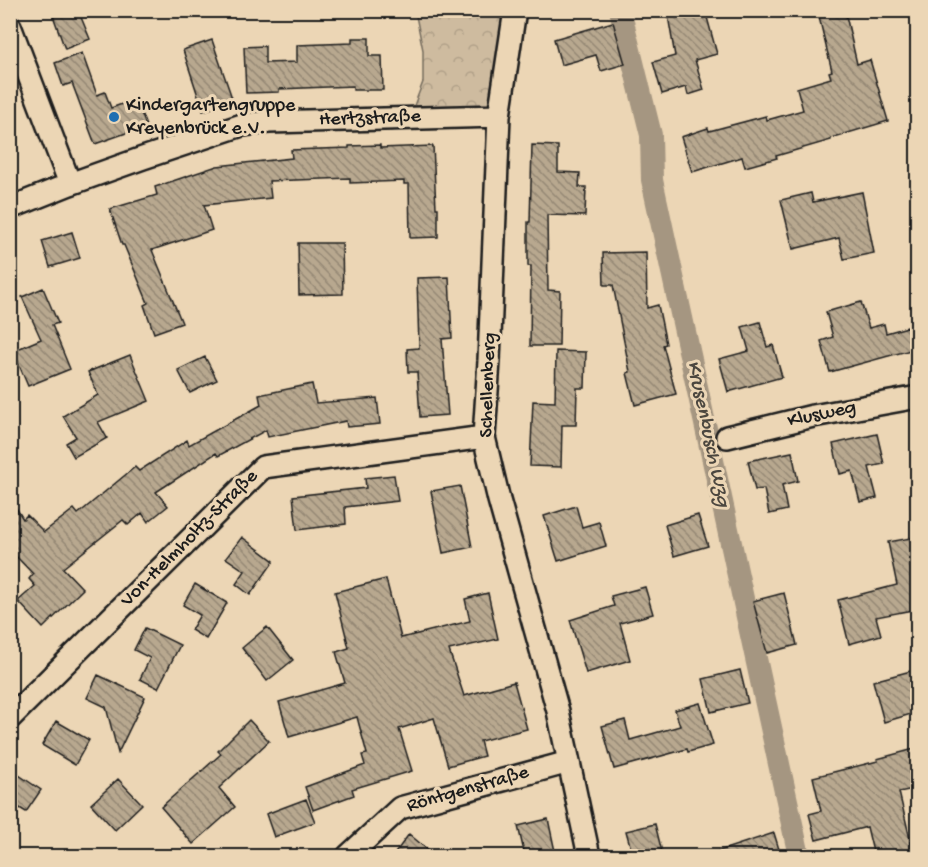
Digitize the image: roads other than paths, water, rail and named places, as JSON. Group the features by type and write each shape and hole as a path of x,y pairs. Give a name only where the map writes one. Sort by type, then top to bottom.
{"street":[{"name":"Schellenberg","path":"515,11 499,117 484,437 499,500 558,711 589,856"},
{"path":"10,26 70,184"},
{"name":"Hertzstraße","path":"10,208 70,184 242,125 269,122 499,117"},
{"name":"Klusweg","path":"727,436 813,416 918,397"},
{"name":"Von-Helmholtz-Straße","path":"10,718 263,467 484,437"},
{"name":"Röntgenstraße","path":"348,856 400,808 569,762"}],"waterway":[{"name":"Krusenbusch Wzg","path":"620,10 651,135 652,180 799,856"}],"place":[{"name":"Kindergartengruppe Kreyenbrück e.V.","path":"114,117"}]}
